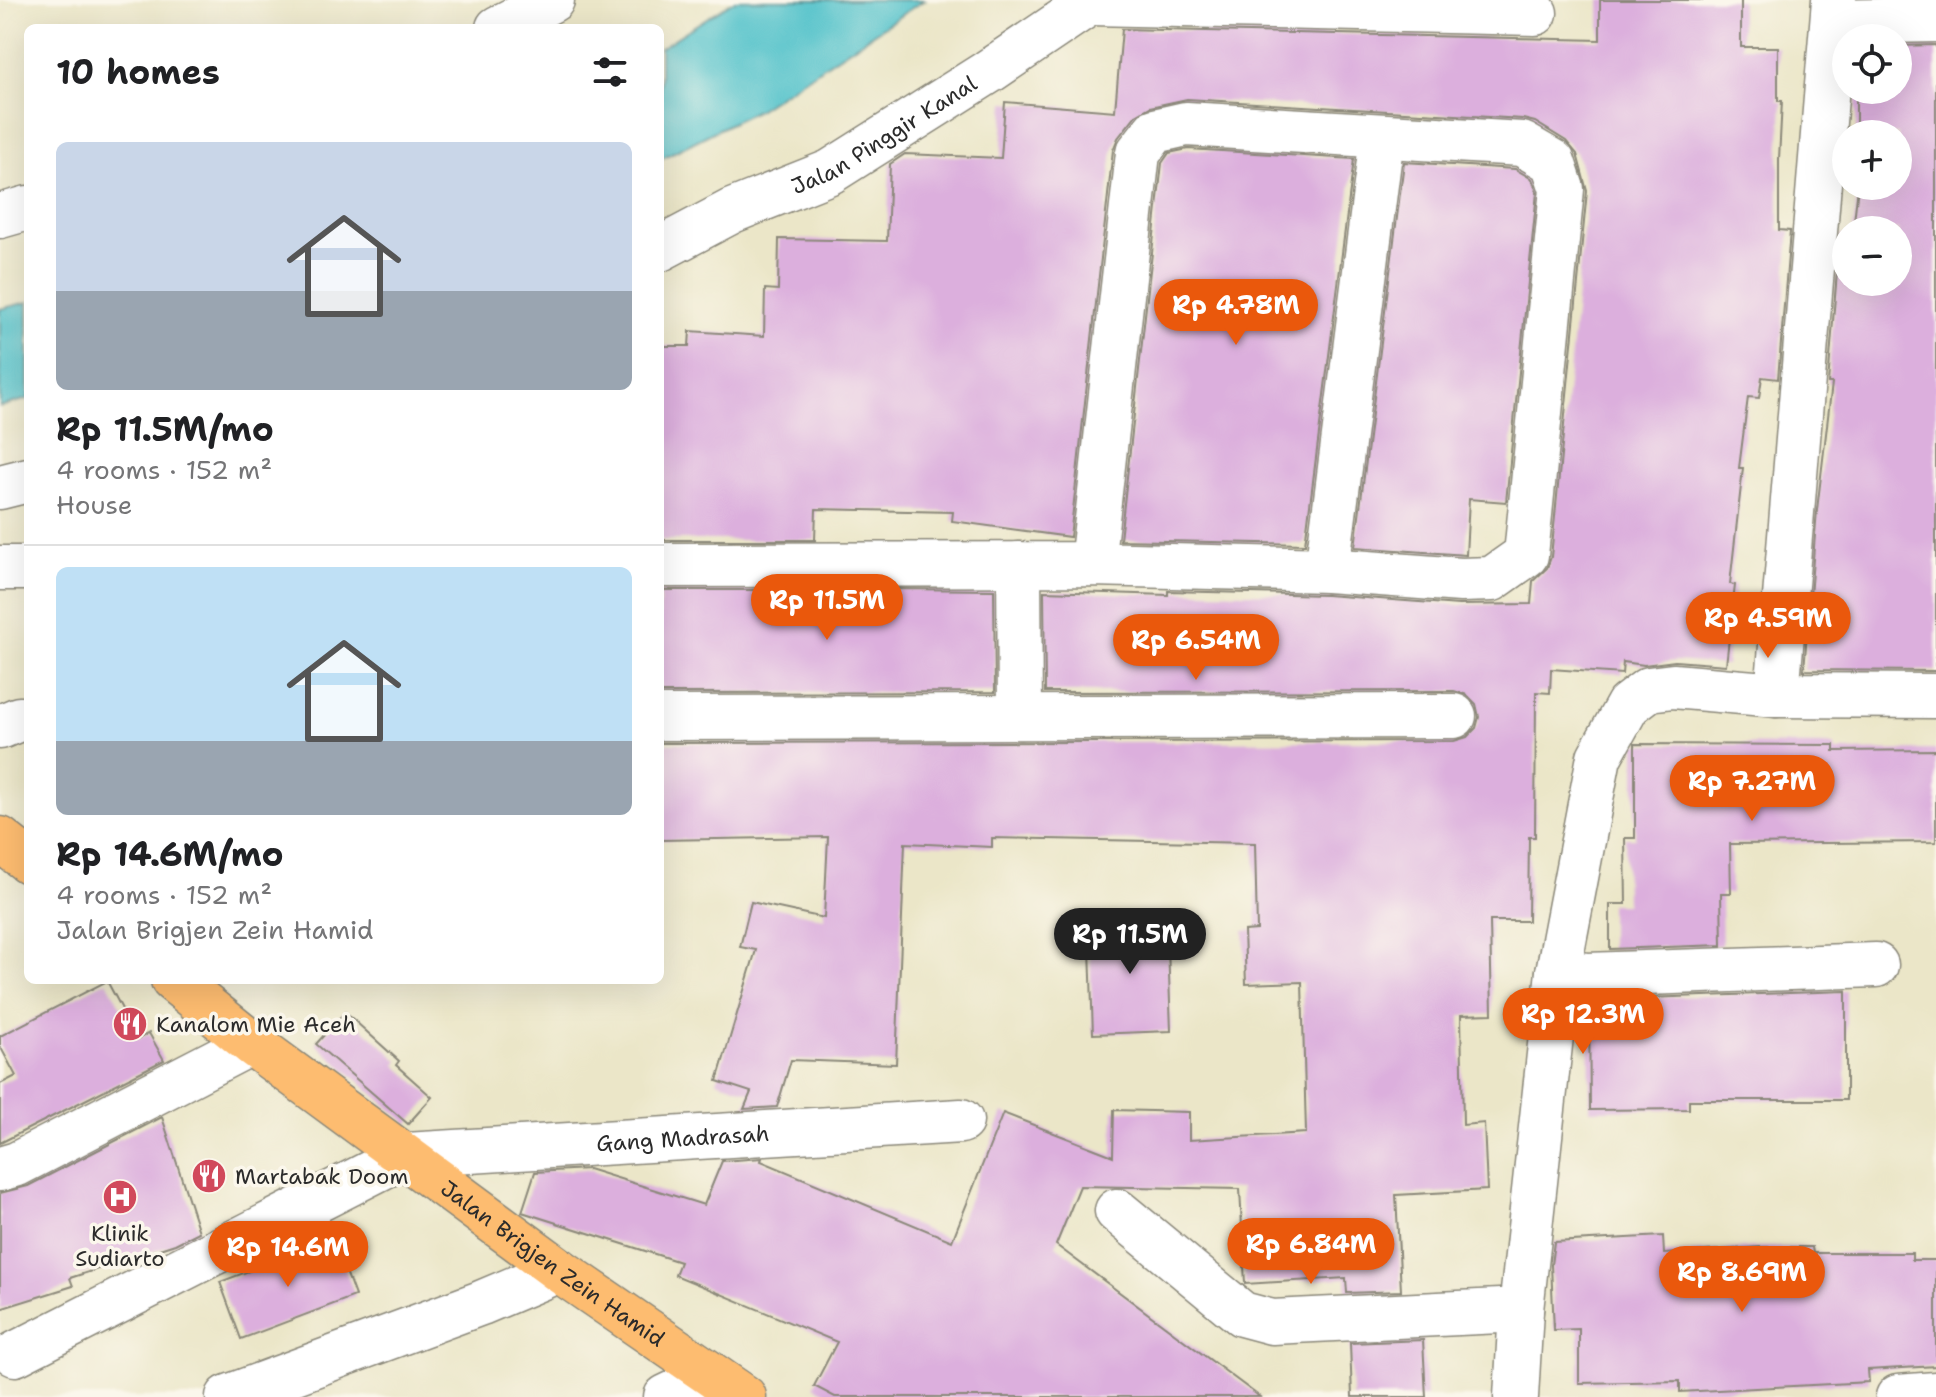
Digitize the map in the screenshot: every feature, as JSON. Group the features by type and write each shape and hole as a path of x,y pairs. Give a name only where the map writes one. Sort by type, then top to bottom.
{"main road":[{"name":"Jalan Brigjen Zein Hamid","path":"178,984 251,1043 559,1270 727,1386"}],"street":[{"path":"506,24 552,0"},
{"path":"1092,2 1535,13"},
{"name":"Jalan Pinggir Kanal","path":"664,247 732,211 830,172 1092,2"},
{"path":"1777,695 1834,11 1936,20"},
{"path":"664,565 1092,564 1327,570 1461,580 1492,579 1526,555 1562,189 1553,162 1522,144 1186,124 1155,131 1138,153 1092,564"},
{"path":"1327,570 1382,137"},
{"path":"0,216 24,209"},
{"path":"0,487 24,481"},
{"path":"1019,564 1020,717"},
{"path":"0,568 24,568"},
{"path":"1516,1397 1521,1310 1558,972 1599,757 1628,705 1649,689 1673,686 1777,695 1936,696"},
{"path":"664,718 1454,716"},
{"path":"0,727 24,719"},
{"path":"1558,972 1587,975 1876,965"},
{"path":"0,1169 17,1164 251,1043"},
{"name":"Gang Madrasah","path":"406,1155 961,1121"},
{"path":"15,1354 406,1155"},
{"path":"1117,1211 1242,1314 1272,1322 1521,1310"},
{"path":"228,1397 481,1303 559,1270"},
{"path":"666,1397 727,1386"},
{"path":"1898,1397 1936,1394"}],"water":[{"path":"735,0 924,0 759,109 664,157 664,45"},
{"path":"24,303 24,400 0,407 0,309"}],"building":[{"path":"1600,0 1741,0 1741,47 1778,47 1778,101 1782,101 1779,230 1790,231 1778,379 1762,377 1759,398 1748,397 1739,468 1743,468 1730,584 1735,585 1726,665 1675,661 1644,665 1623,662 1622,674 1551,669 1550,693 1536,692 1535,837 1529,837 1528,921 1490,921 1492,1014 1461,1015 1463,1125 1484,1123 1487,1190 1396,1195 1401,1291 1347,1293 1346,1278 1245,1284 1240,1189 1080,1186 1056,1245 1260,1397 835,1397 814,1386 837,1342 675,1275 680,1262 522,1212 535,1172 588,1169 704,1205 722,1161 762,1158 761,1161 952,1241 1003,1113 1113,1156 1114,1110 1189,1112 1189,1140 1306,1133 1302,982 1246,984 1244,931 1257,930 1255,843 992,838 992,847 905,843 896,1064 791,1060 777,1107 744,1109 751,1092 717,1081 756,950 740,947 751,902 824,918 828,837 664,840 664,743 1454,741 1467,737 1476,728 1479,717 1476,704 1467,695 1454,691 1045,692 1044,591 1326,595 1459,605 1531,604 1533,581 1547,568 1551,557 1587,191 1577,154 1566,141 1535,122 1523,119 1187,99 1150,107 1136,115 1118,138 1113,150 1070,537 952,521 953,512 816,509 815,540 664,540 664,346 689,346 690,331 764,336 765,289 778,290 779,239 887,241 890,164 905,154 1001,158 1005,102 1115,111 1122,29 1600,40"},
{"path":"1936,45 1936,671 1804,670 1817,510 1832,383 1828,383 1835,296 1912,296 1912,216 1855,216 1856,200 1912,200 1912,120 1856,120 1856,104 1912,104 1912,46"},
{"path":"1188,149 1354,159 1305,544 1120,540 1162,163 1169,153"},
{"path":"1404,162 1515,169 1532,179 1537,192 1506,502 1469,499 1466,555 1355,547"},
{"path":"896,589 994,590 995,692 664,693 664,590 814,590 814,595 896,594"},
{"path":"1635,744 1834,745 1834,751 1936,750 1936,842 1730,844 1731,893 1721,893 1722,945 1610,949 1610,904 1626,904 1625,838 1635,838"},
{"path":"1167,918 1171,1031 1093,1034 1089,920"},
{"path":"101,984 109,984 138,1039 149,1033 164,1060 0,1143 0,1084 16,1076 0,1046 0,1036"},
{"path":"1846,991 1846,1100 1689,1100 1689,1109 1590,1110 1589,1000"},
{"path":"345,1012 399,1061 396,1065 432,1097 408,1124 316,1044"},
{"name":"Klinik Sudiarto","path":"162,1117 199,1232 175,1244 70,1278 73,1286 0,1309 0,1193 28,1186"},
{"path":"1663,1236 1664,1254 1760,1247 1812,1247 1813,1253 1912,1253 1912,1260 1936,1260 1936,1366 1868,1370 1869,1382 1680,1392 1680,1381 1579,1383 1579,1329 1554,1330 1551,1265 1554,1242"},
{"path":"334,1239 355,1296 241,1339 220,1282"},
{"path":"1423,1340 1426,1397 1352,1397 1350,1343"}],"place":[{"name":"Kanalom Mie Aceh","path":"130,1024"},
{"name":"Martabak Doom","path":"209,1176"},
{"name":"Klinik Sudiarto","path":"120,1197"}]}
